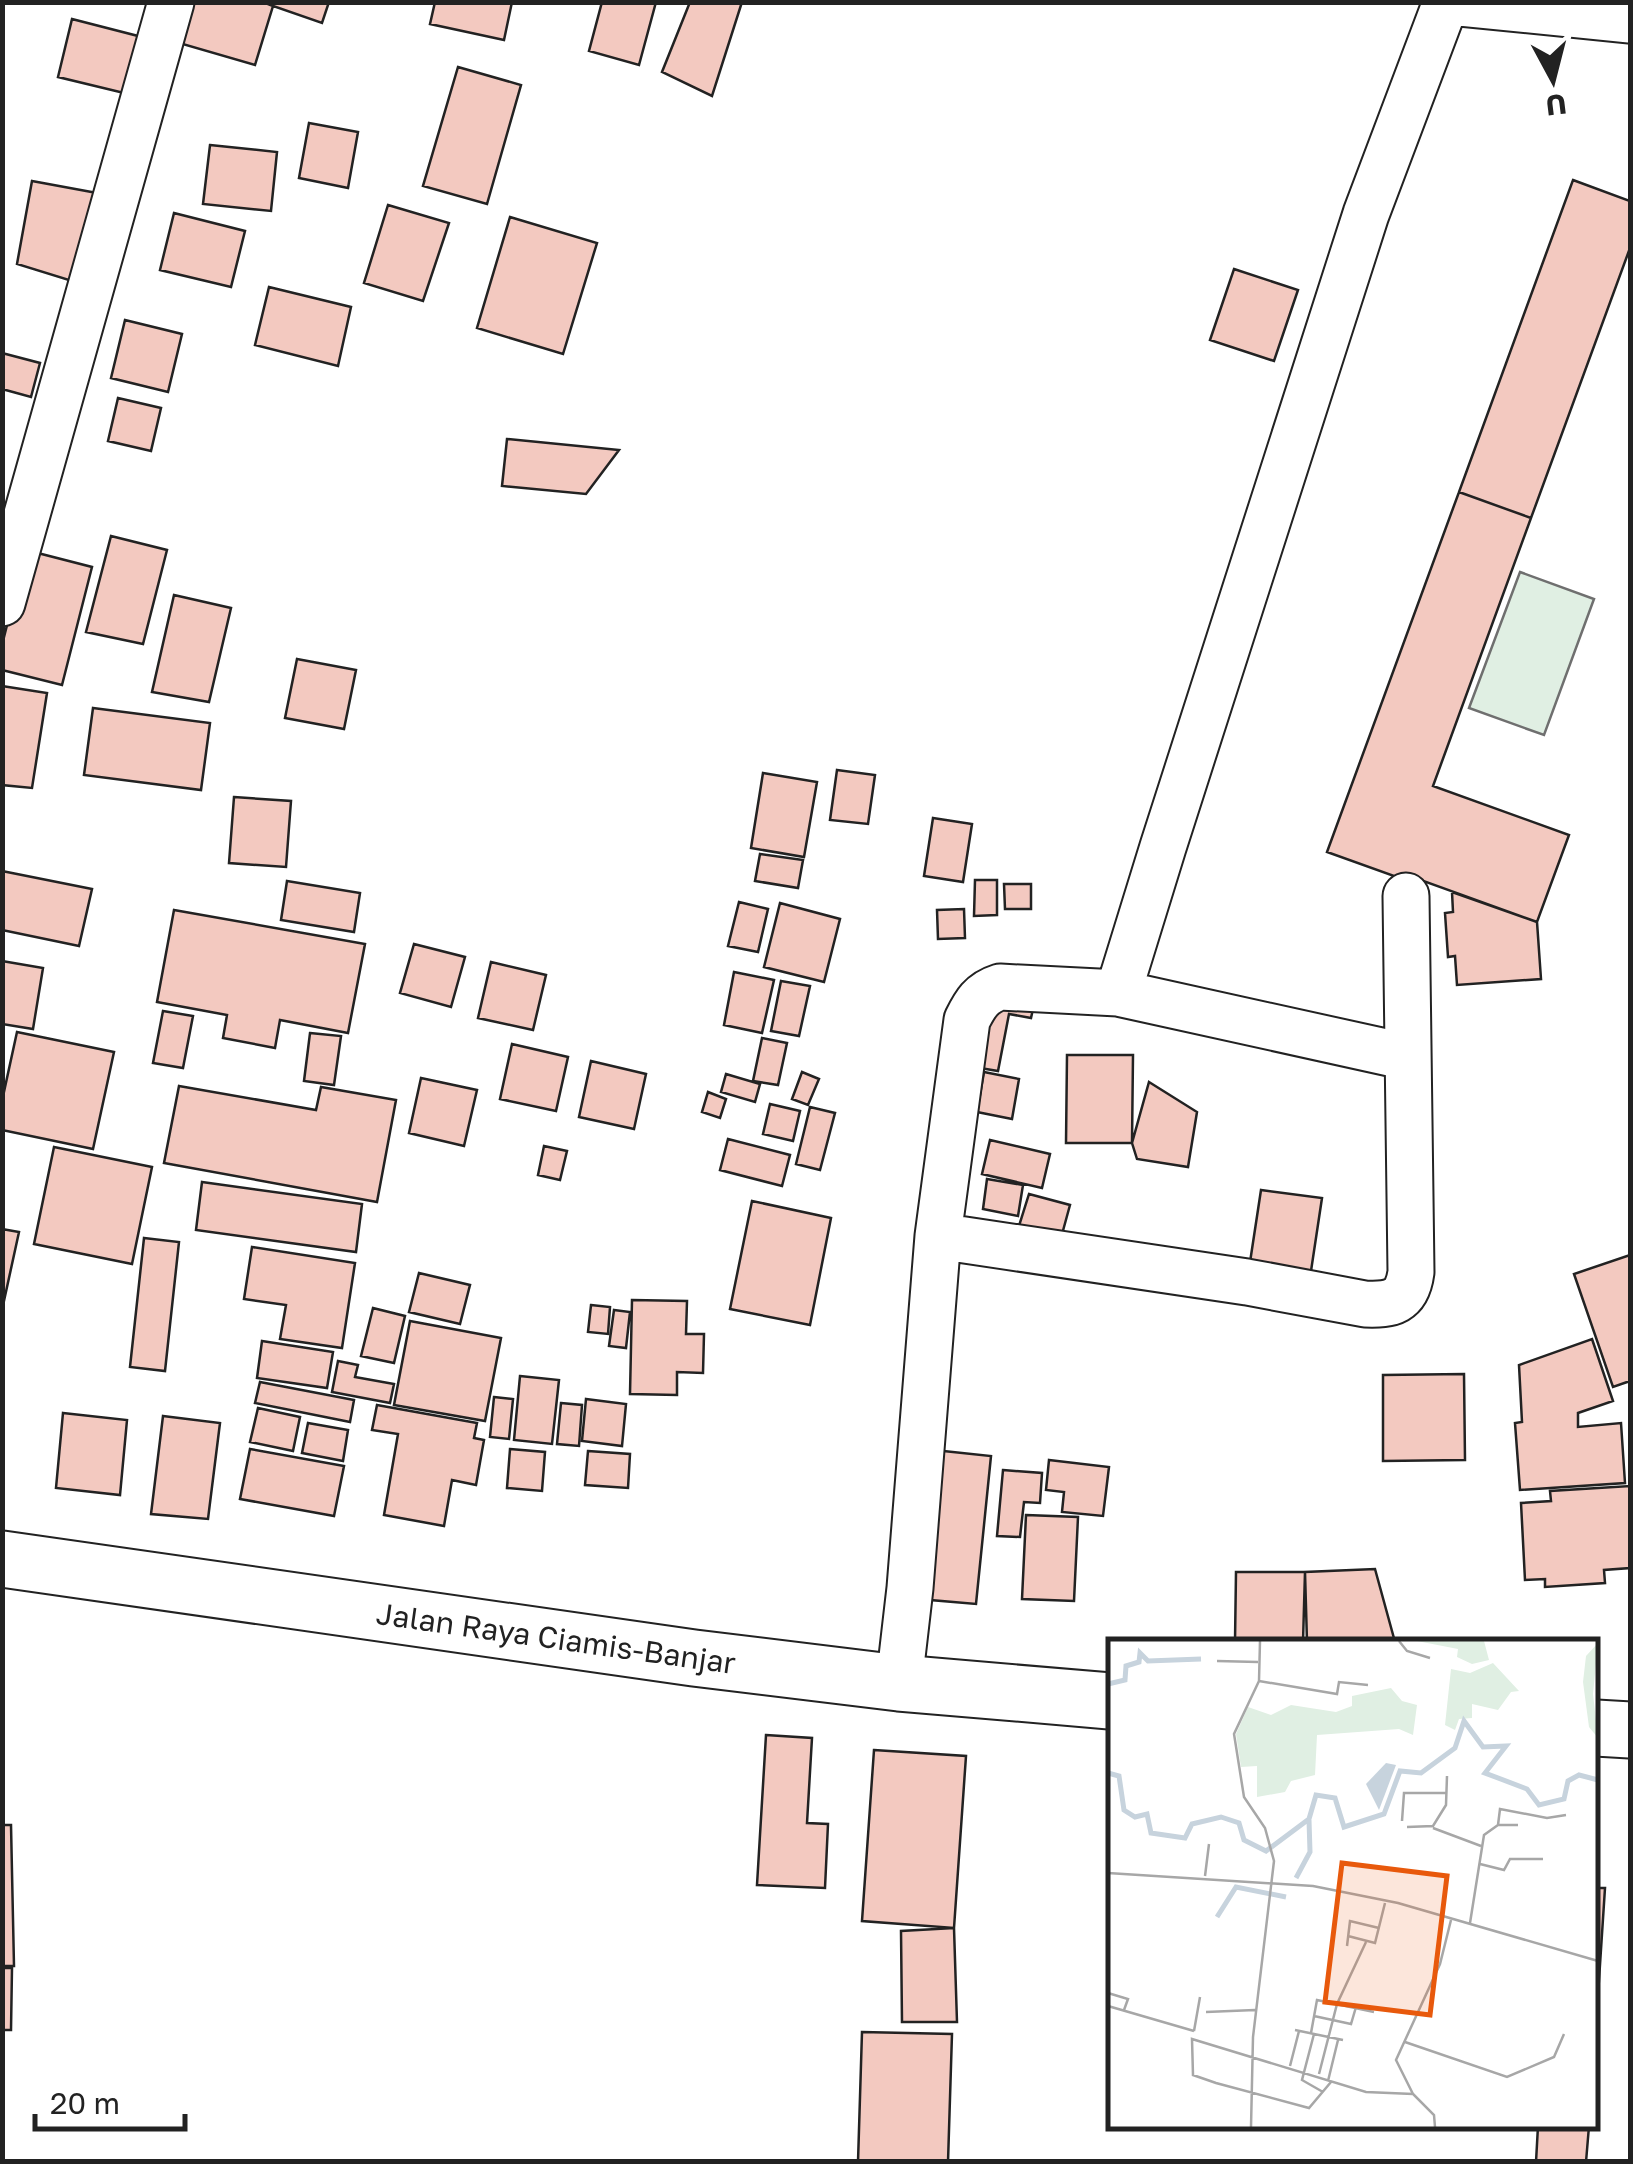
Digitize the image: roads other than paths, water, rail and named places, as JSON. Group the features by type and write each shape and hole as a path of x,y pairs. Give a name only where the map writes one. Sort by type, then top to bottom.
{"highway":[{"name":"Jalan Raya Ciamis-Banjar","path":"2,1559 694,1658 899,1683 1108,1701"},
{"path":"1598,1728 1630,1730"}],"street":[{"path":"2,603 171,2"},
{"path":"1118,993 1366,214 1448,2 1630,20"},
{"path":"938,1236 1247,1282 1365,1304 1395,1301 1406,1292 1411,1272 1406,896"},
{"path":"899,1683 938,1236 967,1020 977,1000 1000,988 1118,993 1408,1057"}]}
